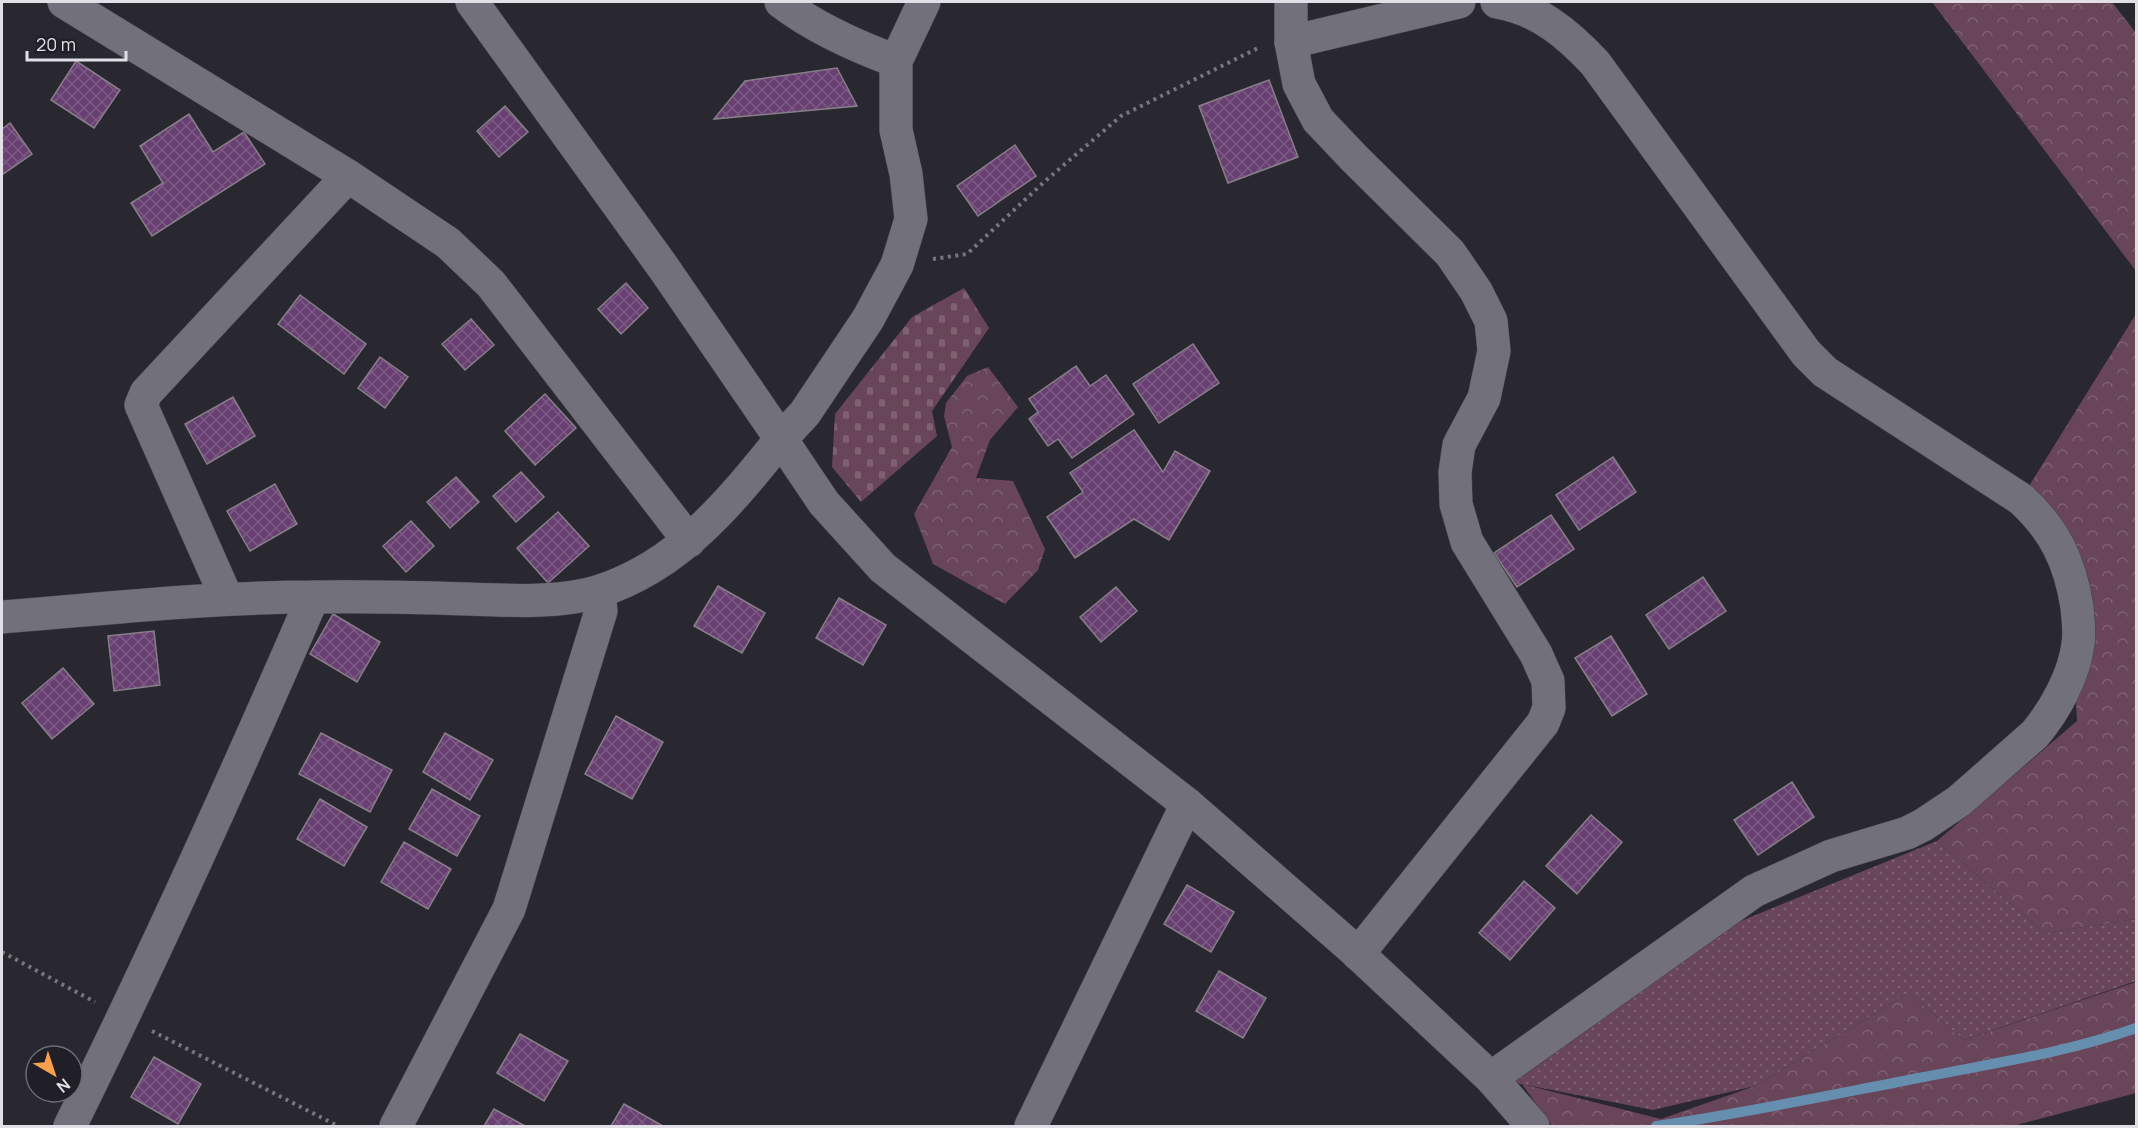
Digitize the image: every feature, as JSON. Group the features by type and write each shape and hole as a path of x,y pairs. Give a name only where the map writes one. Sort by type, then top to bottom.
{"street":[{"path":"64,2 348,176 448,243 491,284 689,541"},
{"path":"472,2 663,267 824,503 883,568 1187,804 1358,954 1491,1078 1533,1126"},
{"path":"781,2 799,16 858,47 896,61"},
{"path":"2,617 227,599 313,597 538,600 599,592 661,563 689,541 739,491 805,413 868,319 897,265 912,219 906,174 896,130 896,61 924,2"},
{"path":"1291,2 1278,43 1318,120 1450,253 1476,291 1491,321 1494,351 1484,398 1459,445 1455,472 1456,504 1467,542 1536,654 1548,681 1549,708 1543,723 1358,954"},
{"path":"1278,43 1459,2"},
{"path":"1491,1078 1754,891 1831,856 1907,833 1959,801 2035,735 2044,723 2060,695 2074,662 2079,627 2069,566 2059,546 2036,513 2021,499 1825,372 1806,353 1595,63 1579,46 1541,16 1516,5 1497,2"},
{"path":"227,599 141,405 146,393 348,176"},
{"path":"396,1126 509,909 601,611 599,592"},
{"path":"70,1126 124,1017 313,597"},
{"path":"1031,1126 1187,804"}],"path":[{"path":"897,265 967,254 1044,182 1121,116 1278,43"},
{"path":"2,952 338,1126"}],"green space":[{"path":"1932,2 2112,2 2136,33 2136,271"},
{"path":"964,288 989,328 932,411 937,436 861,502 832,467 835,414 912,317"},
{"path":"2136,314 2136,919 2045,933 1937,841 2077,721 2069,566 2021,499"},
{"path":"988,367 1018,407 990,440 976,478 1013,481 1045,549 1038,570 1005,604 933,564 914,514 952,447 944,416 946,403 967,376"},
{"path":"1937,841 2045,933 2136,919 2136,981 1964,1040 1909,993 1755,1086 1653,1110 1491,1078 1731,925"},
{"path":"2136,982 2136,1093 2013,1126 1552,1126 1522,1084 1661,1119 1755,1086 1909,993 1964,1040"}],"building":[{"path":"76,61 120,90 94,128 51,100"},
{"path":"837,68 857,106 714,119 745,81"},
{"path":"1269,80 1298,157 1228,183 1199,106"},
{"path":"505,106 528,132 499,157 477,131"},
{"path":"189,114 213,152 244,132 265,164 152,236 131,203 163,183 140,146"},
{"path":"10,123 32,154 3,174 2,129"},
{"path":"1015,145 1036,176 978,216 957,186"},
{"path":"626,283 648,308 621,334 598,309"},
{"path":"300,295 366,344 344,374 278,324"},
{"path":"471,319 494,345 465,370 442,344"},
{"path":"1193,344 1219,383 1159,423 1133,384"},
{"path":"380,357 408,377 385,408 358,388"},
{"path":"1076,366 1090,386 1106,375 1134,414 1072,458 1058,439 1048,446 1029,419 1038,412 1029,399"},
{"path":"545,394 576,428 535,465 505,431"},
{"path":"233,397 255,436 207,464 185,424"},
{"path":"1134,430 1163,472 1175,451 1210,471 1169,540 1134,519 1075,558 1047,517 1083,492 1070,473"},
{"path":"1613,457 1636,492 1579,530 1556,495"},
{"path":"521,472 544,497 516,522 493,496"},
{"path":"456,477 479,502 450,528 427,502"},
{"path":"275,484 297,524 250,551 227,511"},
{"path":"558,512 589,546 548,583 517,548"},
{"path":"1551,515 1574,549 1517,587 1494,553"},
{"path":"411,521 434,546 406,572 383,546"},
{"path":"1703,577 1726,611 1669,649 1646,615"},
{"path":"718,586 765,613 742,653 694,626"},
{"path":"1116,587 1137,611 1101,642 1080,617"},
{"path":"839,598 886,625 863,665 816,638"},
{"path":"333,614 380,642 357,682 310,654"},
{"path":"154,631 160,685 114,691 108,636"},
{"path":"1611,636 1647,694 1612,716 1575,658"},
{"path":"63,668 94,704 52,739 22,703"},
{"path":"616,716 663,742 632,799 585,774"},
{"path":"321,733 392,770 370,812 299,774"},
{"path":"445,733 493,760 470,800 423,772"},
{"path":"1792,782 1814,817 1758,855 1734,820"},
{"path":"432,789 480,816 457,856 409,829"},
{"path":"320,799 367,827 344,866 297,839"},
{"path":"1591,815 1622,842 1577,894 1546,866"},
{"path":"404,842 451,869 428,909 381,882"},
{"path":"1524,881 1555,908 1510,960 1479,933"},
{"path":"1187,885 1234,912 1211,952 1164,924"},
{"path":"1219,971 1266,998 1243,1038 1196,1011"},
{"path":"520,1034 568,1061 544,1101 497,1073"},
{"path":"154,1057 201,1084 178,1124 131,1097"},
{"path":"624,1104 663,1126 611,1126"},
{"path":"494,1109 525,1126 484,1126"}],"waterway":[{"path":"1656,1126 2032,1056 2085,1044 2136,1028"}]}
